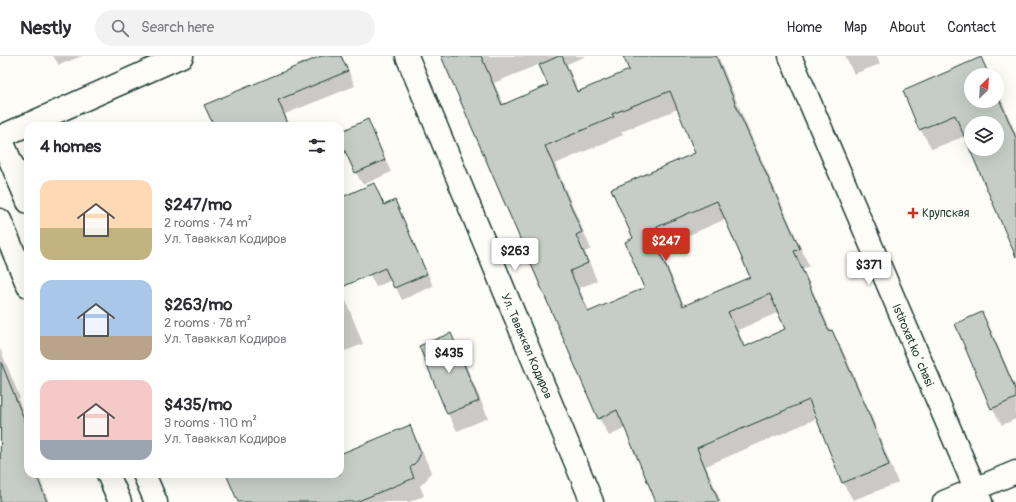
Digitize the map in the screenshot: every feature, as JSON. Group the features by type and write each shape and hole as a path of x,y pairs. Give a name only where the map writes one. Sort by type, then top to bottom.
{"street":[{"path":"34,122 182,56"},
{"name":"Ул. Таваккал Кодиров","path":"407,56 592,502"},
{"name":"Istiroxat koʻchasi","path":"790,56 978,496"},
{"path":"24,126 0,137 24,193"},
{"path":"0,220 24,277"},
{"path":"944,502 978,496 1016,472"},
{"path":"110,478 120,502"},
{"path":"146,478 156,502"}],"building":[{"path":"321,56 341,56 348,71 278,100 287,122 212,122 204,105"},
{"path":"441,56 481,56 502,105 548,85 539,65 559,56 562,56 577,92 629,70 623,56 716,56 740,115 800,249 794,251 829,331 832,330 867,409 889,465 842,483 809,400 697,448 719,502 656,502 617,410 598,419","holes":["670,91 695,153 611,189 633,238 625,242 644,288 588,312 570,271 588,263 576,235 582,232 545,146 614,117 612,114","717,201 750,277 683,306 650,230","770,294 785,329 744,347 728,312"]},
{"path":"981,57 986,68 964,68 964,108 1003,108 1016,138 1016,257 973,156 1004,156 1004,116 964,116 964,136 955,115 919,130 903,91"},
{"path":"368,119 385,160 355,173 344,149 344,130"},
{"path":"374,183 384,205 395,200 427,274 394,288 385,268 344,286 344,196"},
{"path":"982,312 1016,391 1016,398 991,409 955,324"},
{"path":"451,333 479,401 447,414 419,346"},
{"path":"1,362 24,419 24,478 38,478 47,502 0,502"},
{"path":"410,425 421,453 417,461 410,468 414,478 356,502 238,502 228,478 344,478 344,452"}],"place":[{"name":"Крупская","path":"913,213"}]}
